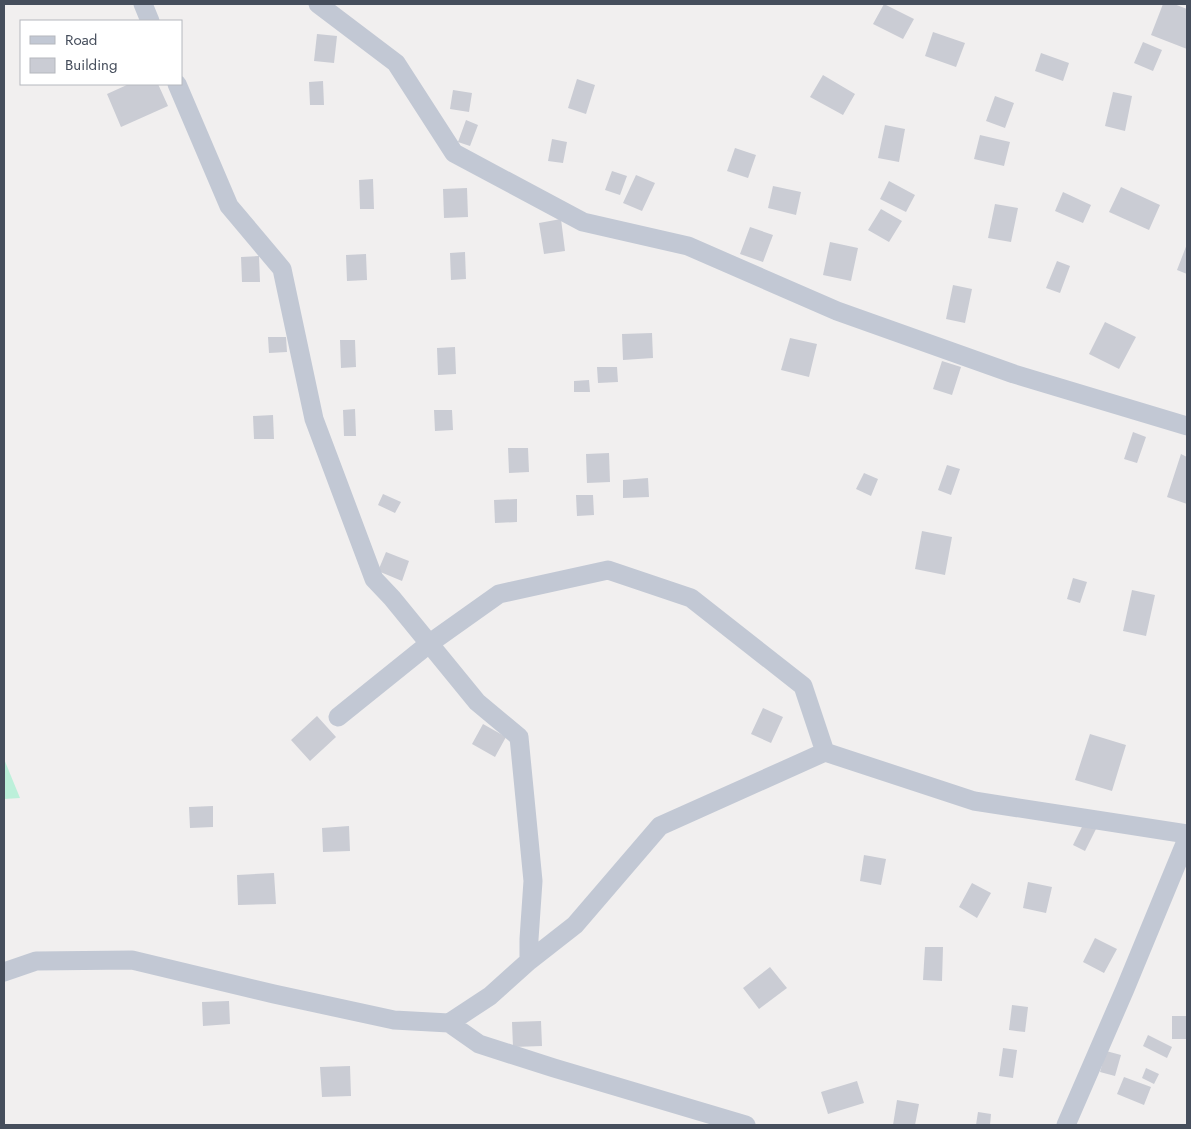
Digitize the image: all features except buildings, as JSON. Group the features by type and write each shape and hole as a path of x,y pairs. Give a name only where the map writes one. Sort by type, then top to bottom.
{"street":[{"path":"143,4 150,20"},
{"path":"318,4 396,63 454,153 583,222 688,246 846,314 1014,374 1187,426"},
{"path":"177,85 229,206 282,269 314,419 374,579 430,643 477,702 519,737 533,881 529,961"},
{"path":"338,717 430,643 499,594 608,570 692,598 803,686 826,752"},
{"path":"449,1023 490,996 529,961 575,925 660,826 826,752 974,801 1187,834"},
{"path":"1066,1125 1187,839"},
{"path":"4,972 36,961 132,960 394,1020 449,1023 479,1044 746,1125"}],"green space":[{"path":"4,759 20,798 4,799"}]}
